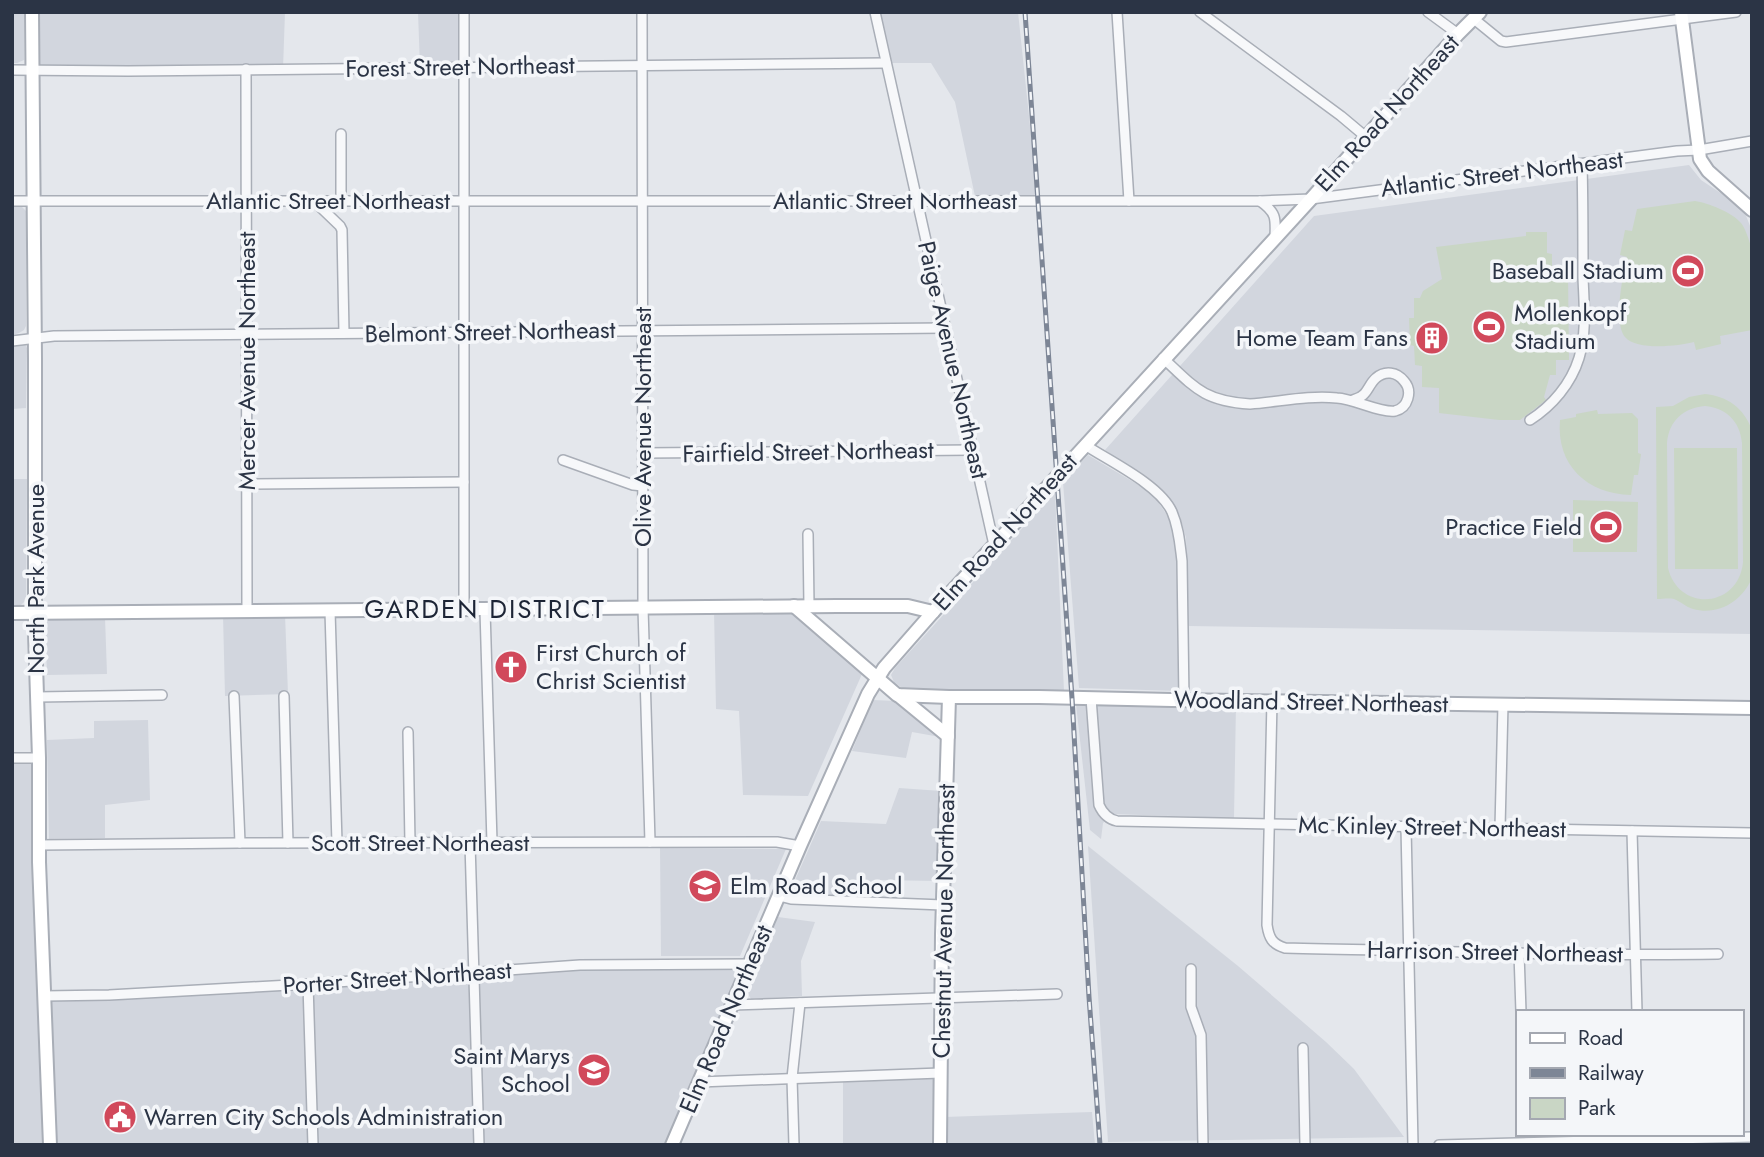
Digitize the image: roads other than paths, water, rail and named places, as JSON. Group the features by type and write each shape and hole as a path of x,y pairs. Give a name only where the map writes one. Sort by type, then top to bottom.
{"street":[{"name":"North Park Avenue","path":"32,12 35,613 39,845 50,1145"},
{"path":"464,12 464,610"},
{"name":"Olive Avenue Northeast","path":"642,12 643,608 650,842"},
{"name":"Paige Avenue Northeast","path":"875,12 994,545"},
{"path":"1116,12 1129,201"},
{"path":"1200,12 1366,137"},
{"path":"1427,12 1458,34"},
{"path":"1477,15 1501,41 1506,42 1681,16 1736,12"},
{"name":"Elm Road Northeast","path":"672,1145 800,846 877,677 1163,358 1477,15"},
{"path":"1681,16 1700,159 1704,166 1752,210"},
{"name":"Forest Street Northeast","path":"12,70 886,63"},
{"name":"Mercer Avenue Northeast","path":"246,69 247,611"},
{"path":"341,134 341,201"},
{"name":"Atlantic Street Northeast","path":"12,201 1260,201 1311,198 1699,150 1752,141"},
{"path":"1530,421 1561,392 1577,364 1581,350 1584,320 1582,164"},
{"path":"314,201 342,230 344,333"},
{"path":"1260,201 1273,212 1276,220 1275,237"},
{"name":"Belmont Street Northeast","path":"12,341 54,336 946,328"},
{"path":"1163,358 1201,392 1216,399 1250,404 1319,397 1353,400 1381,410 1397,411 1404,406 1409,392 1408,386 1397,375 1384,373 1376,377 1362,396 1353,400"},
{"path":"1085,445 1155,491 1173,514 1182,561 1184,700"},
{"name":"Fairfield Street Northeast","path":"643,453 973,450"},
{"path":"562,460 620,481 643,486"},
{"path":"247,484 464,482"},
{"path":"808,534 808,606"},
{"path":"12,613 794,606 908,606 933,612"},
{"path":"794,606 948,736"},
{"path":"485,610 492,842"},
{"path":"330,611 337,843"},
{"path":"37,697 162,695"},
{"name":"Woodland Street Northeast","path":"897,695 1752,708"},
{"path":"234,696 240,843"},
{"path":"284,696 288,843"},
{"name":"Chestnut Avenue Northeast","path":"940,1145 949,697"},
{"name":"Mc Kinley Street Northeast","path":"1091,698 1099,805 1104,814 1112,820 1752,833"},
{"path":"1270,824 1272,701"},
{"path":"1500,828 1503,705"},
{"path":"408,732 410,843"},
{"path":"12,758 39,758"},
{"name":"Harrison Street Northeast","path":"1270,824 1267,925 1273,943 1285,948 1635,955 1718,954"},
{"path":"1406,827 1413,1145"},
{"path":"1632,831 1637,1010"},
{"name":"Scott Street Northeast","path":"39,845 777,842 800,846"},
{"path":"470,843 479,1145"},
{"path":"779,897 943,905"},
{"path":"1519,953 1521,1010"},
{"name":"Porter Street Northeast","path":"44,996 308,984 580,965 749,964"},
{"path":"1191,969 1191,1007 1201,1035 1203,1145"},
{"path":"308,984 313,1145"},
{"path":"732,1005 1057,994"},
{"path":"794,1145 792,1078 800,1003"},
{"path":"1303,1048 1305,1145"},
{"path":"699,1082 940,1073"},
{"path":"1439,1145 1524,1138 1581,1144 1640,1137 1752,1137"}],"railway":[{"path":"1025,12 1100,1145"}],"place":[{"name":"Baseball Stadium","path":"1688,271"},
{"name":"Mollenkopf Stadium","path":"1489,327"},
{"name":"Home Team Fans","path":"1432,338"},
{"name":"Practice Field","path":"1606,527"},
{"name":"First Church of Christ Scientist","path":"511,667"},
{"name":"Elm Road School","path":"705,886"},
{"name":"Saint Marys School","path":"594,1070"},
{"name":"Warren City Schools Administration","path":"120,1117"}],"district":[{"name":"GARDEN DISTRICT","path":"485,609"}]}
